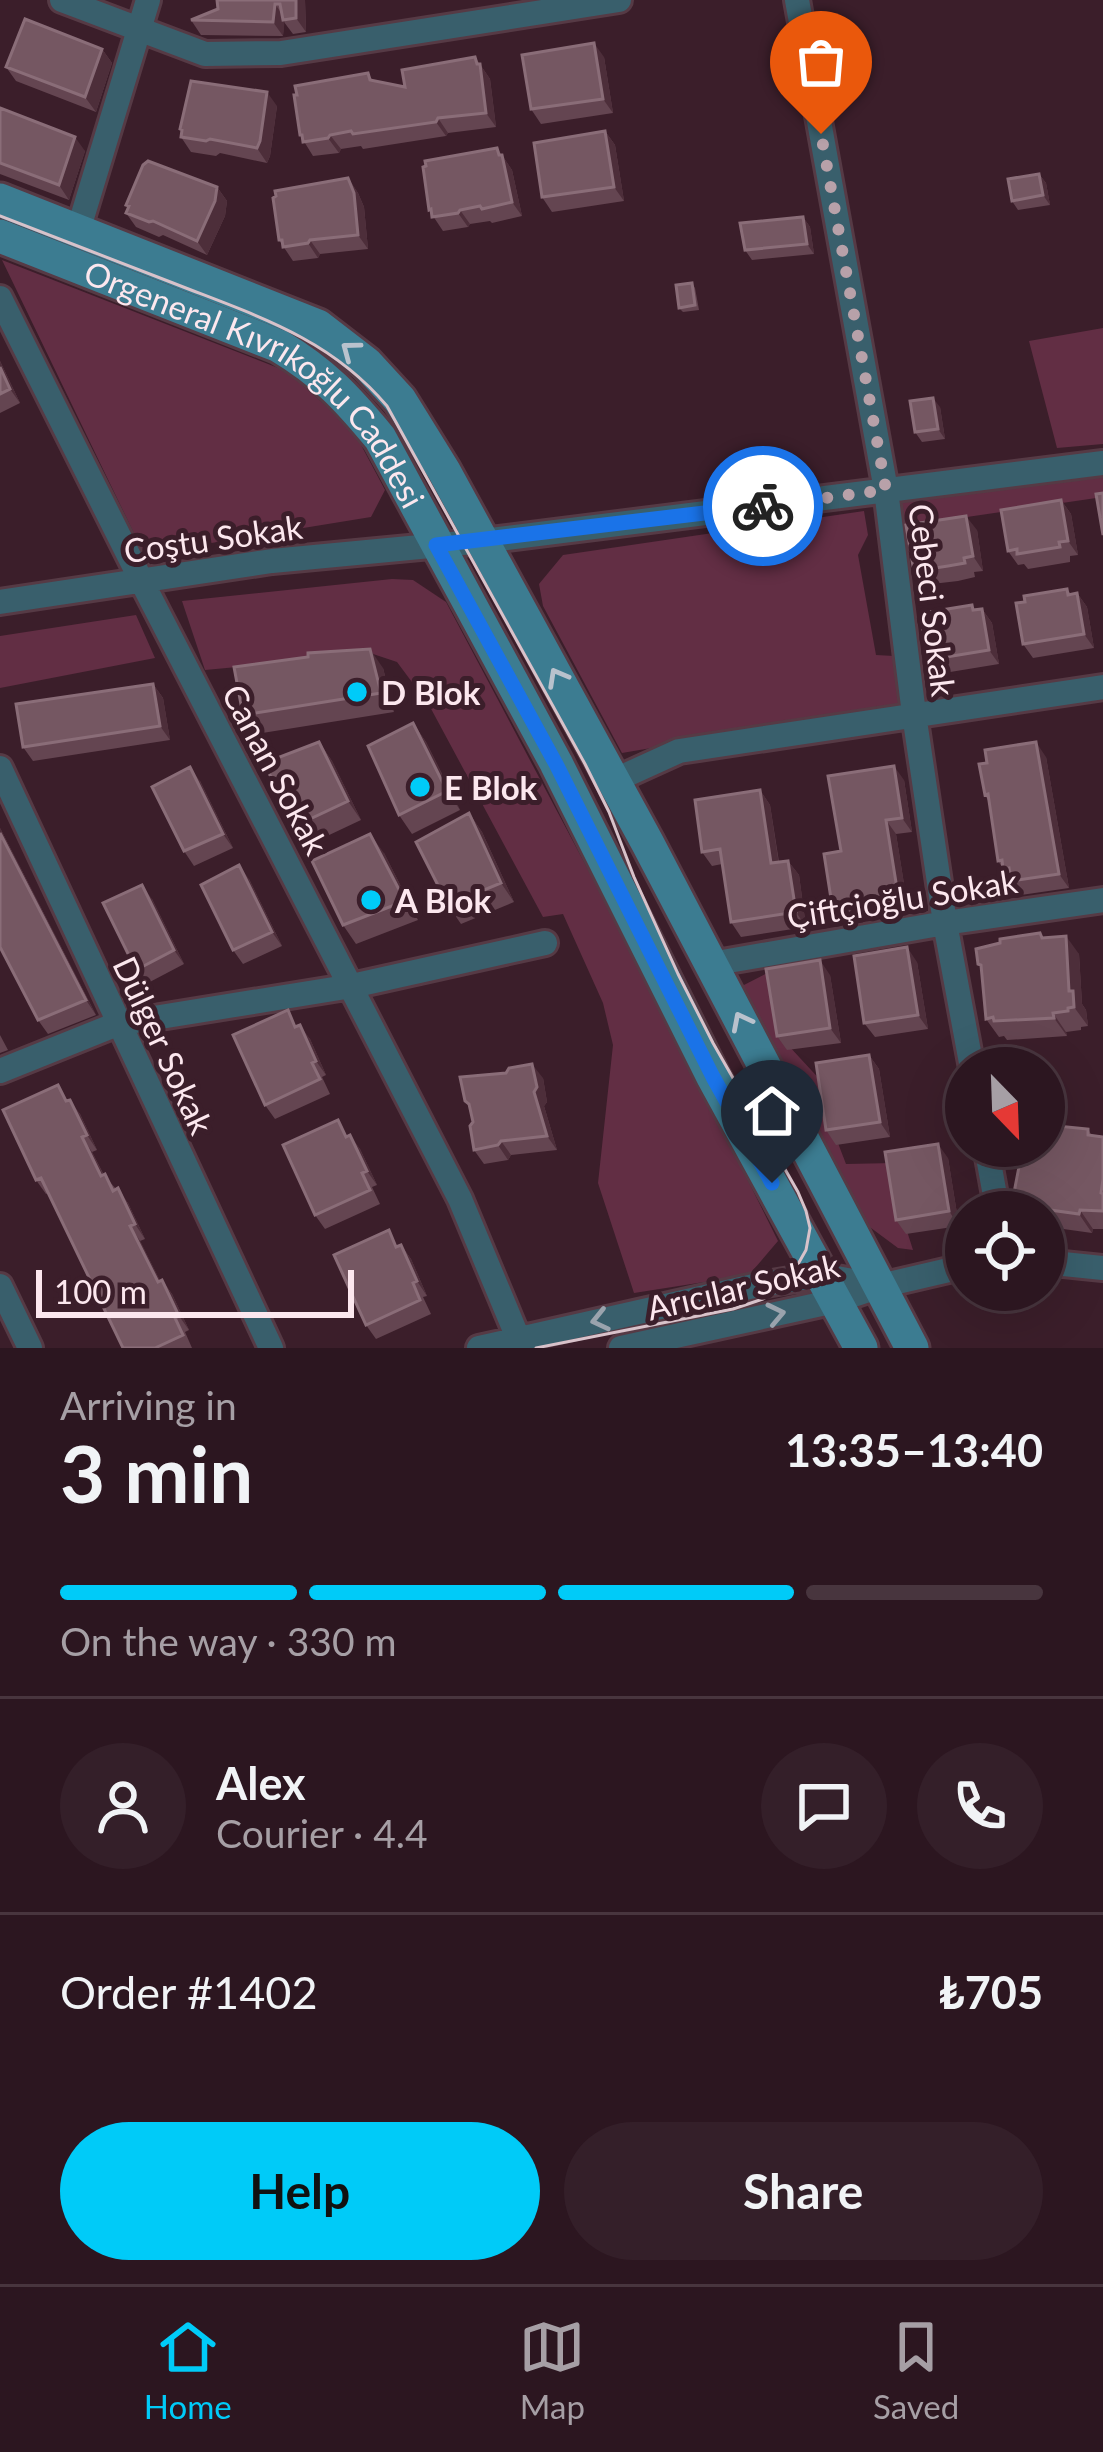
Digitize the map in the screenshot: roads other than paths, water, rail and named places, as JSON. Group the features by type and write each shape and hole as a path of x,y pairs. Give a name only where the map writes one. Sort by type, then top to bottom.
{"main road":[{"path":"0,200 319,326 367,363 400,400 614,781 912,1348"},
{"name":"Orgeneral Kıvrıkoğlu Caddesi","path":"0,236 279,346 341,391 380,438 556,764 713,1077 861,1348"}],"street":[{"path":"62,0 205,54 281,53 620,0"},
{"path":"78,231 148,0"},
{"name":"Cebeci Sokak","path":"797,0 886,490 914,714 968,1047"},
{"name":"Canan Sokak","path":"0,298 460,1199 518,1339"},
{"name":"Coştu Sokak","path":"0,602 272,561 483,541 1103,463"},
{"path":"614,781 679,752 1103,687"},
{"name":"Dülger Sokak","path":"0,768 271,1348"},
{"name":"Çiftçioğlu Sokak","path":"711,964 945,922 1103,900"},
{"path":"0,1071 117,1024 352,986 545,943"},
{"path":"1065,1264 1103,1268"},
{"name":"Arıcılar Sokak","path":"621,1348 827,1288 880,1286 945,1272"},
{"path":"0,1286 30,1348"},
{"path":"478,1348 827,1288"}],"tram line":[{"path":"0,216 289,331 340,362 387,406 585,764 678,974 798,1192 810,1228 806,1250 782,1288 733,1309 536,1348"}],"place":[{"name":"D Blok","path":"357,692"},
{"name":"E Blok","path":"420,787"},
{"name":"A Blok","path":"371,900"}]}
